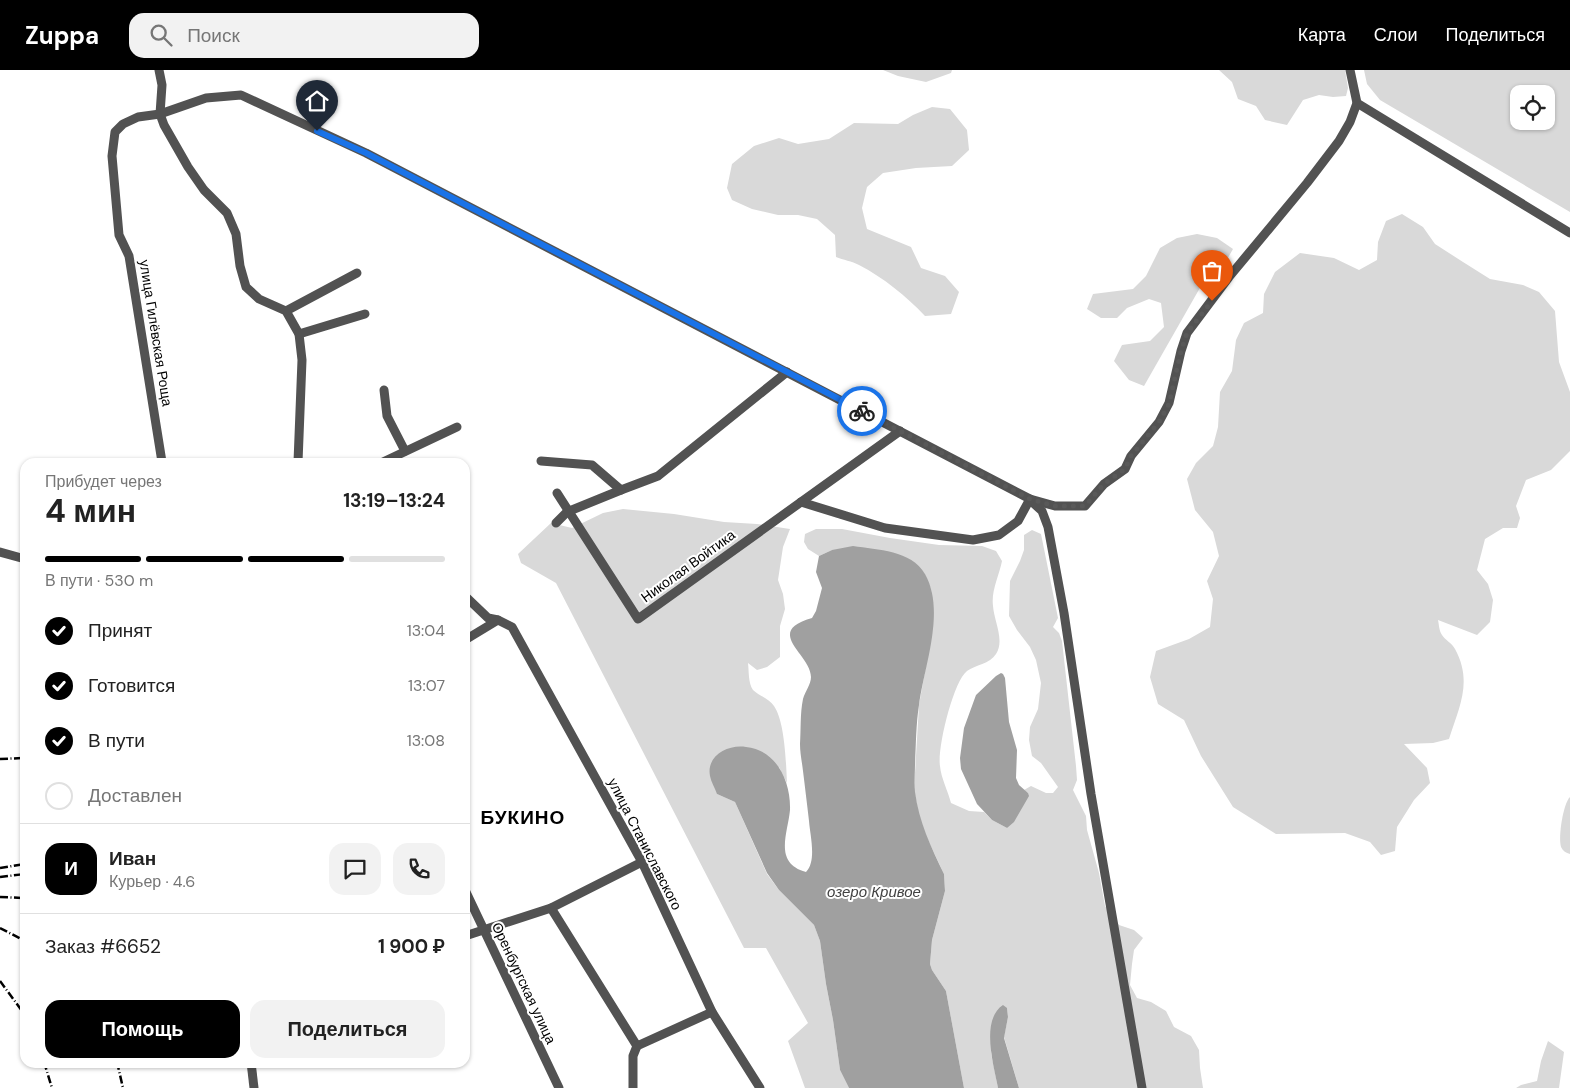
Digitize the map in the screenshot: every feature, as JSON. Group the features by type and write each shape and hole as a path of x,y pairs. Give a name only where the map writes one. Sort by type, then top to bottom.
{"street":[{"path":"159,70 162,85 160,114 164,126 204,190 227,213 236,234 240,266 246,287 259,299 286,311 299,334 302,360 298,458"},
{"path":"1030,499 1055,506 1085,506 1104,484 1125,469 1131,456 1159,422 1169,404 1187,333 1229,277 1307,183 1339,141 1350,122 1357,103 1350,70"},
{"name":"улица Гилёвская Роща","path":"161,458 130,256 119,235 112,156 115,132 123,124 138,117 160,114 206,98 241,95 366,153 1030,499"},
{"path":"1357,103 1570,233"},
{"path":"286,311 357,273"},
{"path":"299,334 364,314"},
{"path":"556,523 569,512 658,476 787,372"},
{"path":"384,390 387,416 405,451"},
{"path":"391,458 457,427"},
{"path":"801,502 900,431"},
{"path":"541,461 592,465 621,490"},
{"name":"Николая Войтика","path":"557,493 638,619 801,502"},
{"path":"801,502 885,528 973,540 999,535 1018,521 1030,499"},
{"path":"1030,499 1042,511 1048,527 1064,614 1091,794 1142,1088"},
{"path":"0,552 20,558"},
{"name":"улица Станиславского","path":"470,601 488,618 498,620 512,627 642,862 712,1012 760,1088"},
{"path":"470,637 498,620"},
{"path":"470,934 551,908 642,862"},
{"name":"Оренбургская улица","path":"470,901 558,1088"},
{"path":"551,908 637,1046"},
{"path":"632,1088 633,1056 637,1046 712,1012"},
{"path":"252,1068 254,1088"}],"shaded area":[{"path":"883,70 952,70 951,73 926,82 898,76"},
{"path":"1219,70 1345,70 1348,88 1346,96 1319,95 1303,100 1287,125 1265,120 1256,106 1238,99 1232,82"},
{"path":"1364,70 1570,70 1570,212 1380,100 1367,84"},
{"path":"932,107 950,109 967,130 969,150 952,166 916,168 883,173 867,187 862,208 867,229 911,247 921,268 945,276 959,292 951,314 925,316 877,276 856,264 836,257 835,235 817,219 798,215 778,215 752,209 732,200 727,188 732,164 754,146 779,138 798,144 829,139 854,123 898,124"},
{"path":"1402,214 1423,227 1435,244 1463,262 1490,279 1523,285 1539,292 1555,311 1559,362 1570,392 1570,451 1551,470 1526,480 1516,506 1520,518 1517,528 1503,528 1485,539 1477,570 1488,584 1493,600 1490,622 1477,635 1438,620 1443,637 1454,647 1460,661 1463,672 1463,694 1449,739 1433,743 1404,744 1427,768 1430,783 1414,800 1397,827 1395,851 1381,855 1370,842 1345,833 1276,834 1233,807 1201,756 1184,720 1158,704 1150,677 1156,651 1189,639 1210,627 1213,599 1207,581 1219,556 1213,532 1195,510 1187,479 1196,463 1213,446 1218,427 1220,392 1232,371 1236,340 1244,323 1263,313 1264,294 1275,272 1300,253 1334,258 1359,270 1377,260 1378,242 1386,221"},
{"path":"1197,234 1217,238 1233,249 1225,263 1205,279 1144,386 1129,380 1114,361 1122,345 1150,341 1164,327 1161,303 1149,299 1127,308 1117,318 1101,318 1087,309 1093,294 1133,289 1146,276 1160,248 1177,238"},
{"path":"623,509 790,529 783,547 778,580 783,594 785,609 780,626 780,657 767,667 757,670 748,663 751,687 772,703 781,722 787,783 779,767 717,794 735,802 767,874 779,890 814,925 820,941 840,1070 849,1088 805,1088 788,1041 808,1023 766,948 744,948 556,583 521,563 518,554 551,523 572,528 603,513"},
{"path":"816,529 842,529 939,545 982,546 996,551 1002,561 993,600 999,637 998,649 990,660 967,671 956,688 947,716 941,746 940,766 951,803 969,811 984,812 992,820 1007,828 1028,793 1024,790 1031,786 1046,793 1053,793 1058,787 1041,763 1032,756 1029,740 1030,727 1038,709 1041,683 1036,660 1030,647 1009,616 1010,581 1024,550 1024,535 1032,530 1041,534 1058,618 1053,627 1059,633 1062,641 1076,766 1077,780 1073,790 1086,816 1087,830 1099,873 1105,906 1119,925 1134,930 1143,938 1134,950 1130,985 1137,998 1151,1002 1166,1011 1174,1027 1191,1036 1199,1050 1203,1088 1019,1088 1004,1037 1008,1017 1007,1008 991,1027 991,1053 998,1088 964,1088 946,991 930,964 932,940 945,891 944,874 921,825 914,790 919,705 933,627 931,589 924,573 915,563 832,550 819,556 808,549 804,542 805,534"},
{"path":"1570,797 1570,854 1561,847 1560,836 1563,813"},
{"path":"1548,1041 1564,1052 1559,1088 1516,1088 1537,1081"}],"water":[{"name":"озеро Кривое","path":"853,546 893,552 911,560 925,574 931,589 934,621 918,712 915,789 923,824 944,874 945,891 932,940 930,964 946,991 964,1088 849,1088 840,1070 820,941 814,925 779,890 767,873 735,802 717,794 710,776 710,769 715,757 726,749 733,747 757,749 774,761 785,779 790,799 785,837 786,854 789,862 796,868 806,872 811,861 812,848 800,744 802,704 811,677 809,668 790,637 791,630 798,624 812,618 816,611 822,588 816,572 819,556 832,550"},
{"path":"1001,673 1005,678 1009,722 1017,750 1016,778 1019,785 1029,796 1014,822 1007,828 992,820 977,804 961,769 960,758 964,728 976,695"},
{"path":"1003,1005 1007,1008 1008,1017 1004,1038 1019,1088 998,1088 994,1068 990,1032 996,1012"}],"railway":[{"path":"0,759 20,758"},
{"path":"0,868 20,865"},
{"path":"0,877 20,875"},
{"path":"0,897 20,898"},
{"path":"0,928 20,938"},
{"path":"0,981 20,1008"},
{"path":"46,1068 52,1088"},
{"path":"118,1068 123,1088"}],"way so far":[{"path":"862,411 1030,499 1055,506 1085,506 1104,484 1125,469 1131,456 1159,422 1169,404 1187,333 1212,301"}],"district":[{"name":"БУКИНО","path":"523,817"}],"route":[{"path":"317,131 366,153 862,411"}]}
